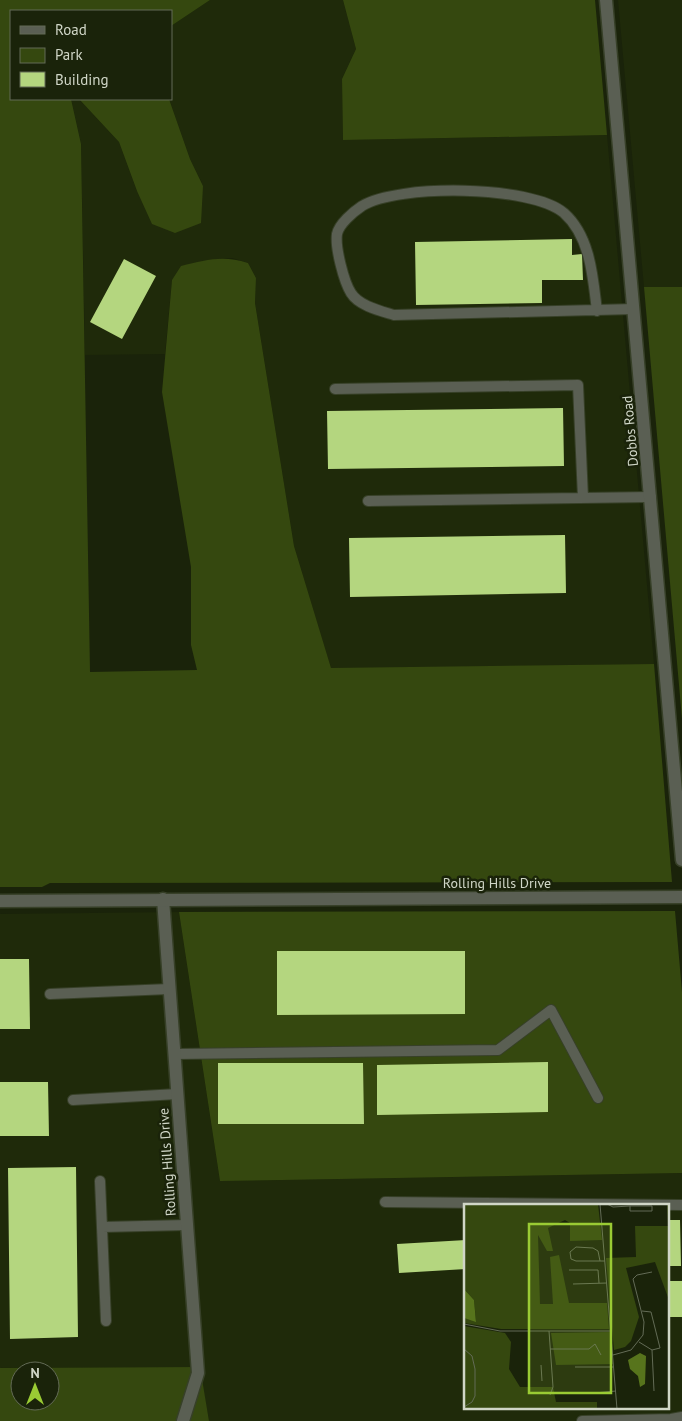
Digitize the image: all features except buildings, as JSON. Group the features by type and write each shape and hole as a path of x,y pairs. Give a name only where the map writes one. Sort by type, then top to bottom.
{"street":[{"name":"Dobbs Road","path":"606,0 682,860"},
{"name":"Rolling Hills Drive","path":"0,901 682,898"},
{"name":"Rolling Hills Drive","path":"163,899 198,1373 183,1421"}],"lane":[{"path":"597,311 591,270 578,231 563,213 534,199 478,191 427,191 390,196 362,206 345,220 337,234 340,263 351,294 372,308 394,315 597,311 634,309"},
{"path":"335,389 578,385 583,498"},
{"path":"368,501 651,497"},
{"path":"50,994 169,989"},
{"path":"174,1054 498,1050 550,1010 598,1098"},
{"path":"73,1100 177,1094"},
{"path":"100,1181 106,1321"},
{"path":"385,1202 682,1204"},
{"path":"102,1227 187,1225"},
{"path":"582,1421 671,1419 682,1417"}],"shaded area":[{"path":"210,0 343,0 356,49 342,79 343,140 607,135 654,664 331,669 294,546 255,303 256,278 248,263 232,258 209,260 172,280 165,354 85,355 81,144 71,100 80,100 119,142 137,191 203,186 190,159 169,100 172,100 172,25"},
{"path":"618,0 682,0 682,287 644,287"},
{"path":"179,912 220,1181 682,1173 682,1421 209,1421 199,1367 60,1368 60,1361 10,1361 10,1368 0,1368 0,914"}],"green space":[{"path":"0,0 210,0 172,25 172,10 10,10 10,100 71,100 81,144 90,672 197,670 191,645 191,567 162,392 172,280 181,266 198,262 230,259 248,263 256,278 255,303 294,546 331,668 654,664 672,882 50,883 42,887 0,887"},
{"path":"343,0 595,0 607,135 343,140 342,79 356,49"},
{"path":"80,100 169,100 190,159 203,186 201,223 175,233 152,224 137,191 119,142"},
{"path":"644,287 682,287 682,719"},
{"path":"675,911 682,992 682,1173 220,1181 179,912"},
{"path":"200,1367 209,1421 0,1421 0,1368 10,1368 10,1411 60,1411 60,1368"}]}
